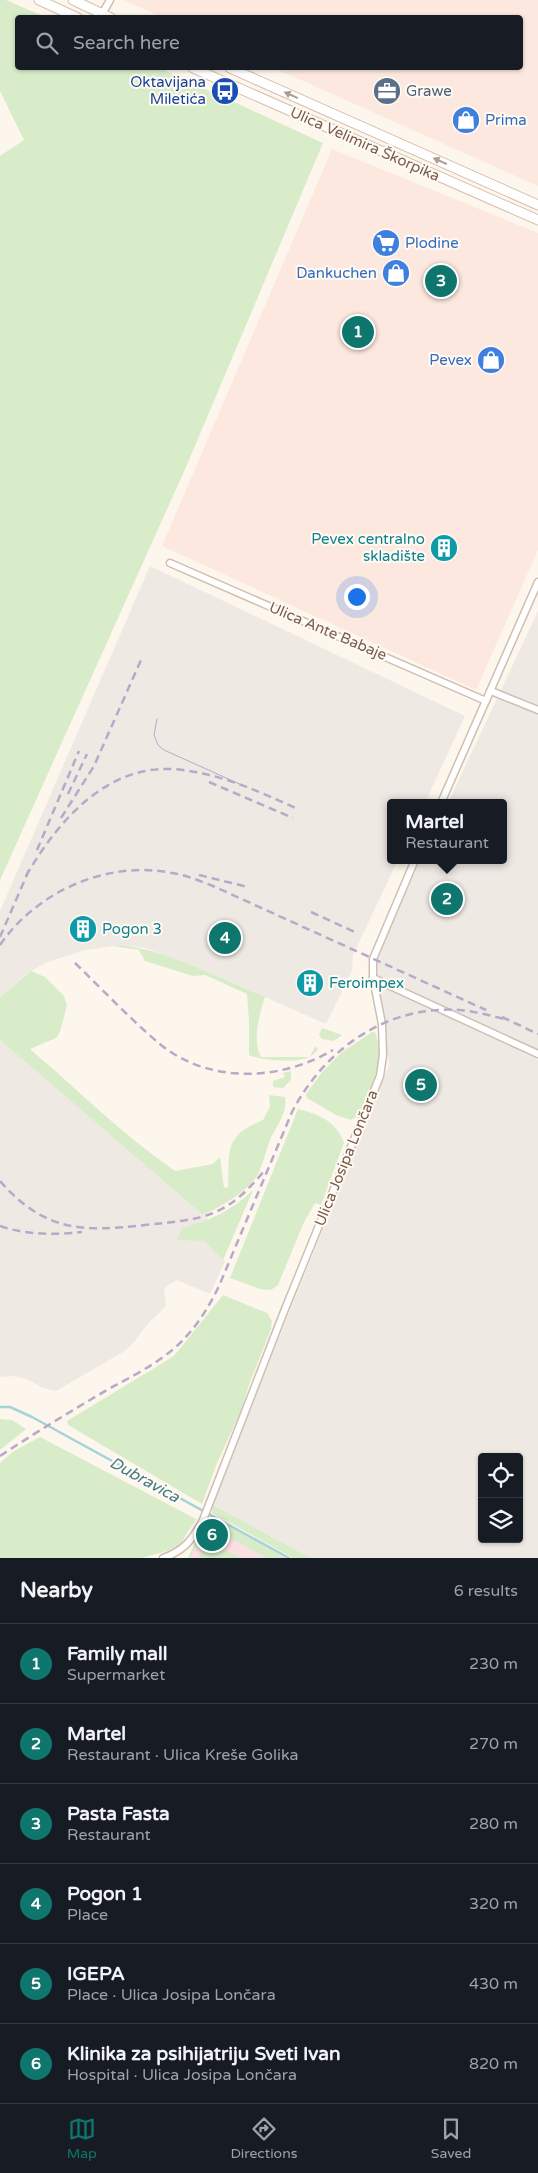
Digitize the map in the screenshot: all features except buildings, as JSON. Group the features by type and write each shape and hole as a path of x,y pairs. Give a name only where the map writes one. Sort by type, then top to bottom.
{"main road":[{"path":"39,0 72,15"},
{"path":"73,0 103,15"},
{"name":"Ulica Velimira Škorpika","path":"197,70 538,220"},
{"name":"Ulica Velimira Škorpika","path":"234,70 538,205"}],"street":[{"path":"105,15 110,0"},
{"name":"Ulica Ante Babaje","path":"170,563 486,701"},
{"path":"443,799 538,582"},
{"path":"491,691 538,710"},
{"name":"Ulica Josipa Lončara","path":"163,1558 185,1548 195,1536 203,1520 285,1309 380,1076 384,1054 382,1024 373,978 373,959 413,864"},
{"path":"373,978 538,1054"}],"shaded area":[{"path":"124,0 538,0 538,186 278,70 523,70 523,15 156,15"},
{"path":"332,149 538,233 538,550 476,690 162,546"},
{"path":"150,566 465,716 427,799 387,799 387,864 396,864 353,955 352,971 326,1024 192,965 145,948 122,945 85,950 45,963 25,975 0,997 0,911"},
{"path":"538,611 538,1558 311,1558 215,1506 213,1502 389,1065 376,956 419,864 507,864 507,799 450,799"},
{"path":"0,1040 210,1221 199,1236 225,1261 210,1294 177,1280 164,1288 166,1306 147,1325 134,1342 123,1352 56,1391 43,1388 27,1379 12,1376 0,1377"},
{"path":"205,1525 266,1558 191,1558"}],"green space":[{"path":"0,0 6,0 40,15 15,15 15,70 164,70 323,143 186,467 0,880 0,156 24,140 0,91"},
{"path":"122,945 159,953 265,997 257,1035 258,1050 261,1057 309,1057 296,1060 279,1060 262,1059 249,1055 247,994 205,975 193,976 145,961 139,950 113,946"},
{"path":"31,971 45,977 64,996 67,1005 60,1032 56,1038 30,1049 119,1127 175,1171 213,1164 220,1157 224,1188 228,1187 229,1154 235,1139 241,1132 263,1120 270,1106 269,1095 285,1097 283,1114 270,1140 260,1170 243,1191 203,1215 0,1040 0,997"},
{"path":"322,1028 342,1035 334,1041 322,1039 319,1035"},
{"path":"372,1032 375,1032 378,1043 378,1064 372,1086 358,1116 351,1120 336,1115 307,1098 306,1094 323,1071 341,1053"},
{"path":"315,1046 318,1049 310,1057"},
{"path":"291,1071 291,1080 283,1088 273,1087 273,1081 285,1077 283,1073"},
{"path":"298,1109 320,1116 332,1124 344,1143 321,1205 315,1203 304,1222 278,1285 271,1290 260,1289 230,1278"},
{"path":"253,1190 223,1260 204,1241 177,1240 182,1228 220,1214"},
{"path":"223,1295 267,1313 272,1321 271,1329 249,1385 242,1409 217,1463 202,1504 68,1425 67,1421 174,1356"},
{"path":"0,1419 12,1420 26,1429 0,1450"},
{"path":"40,1437 196,1519 181,1543 173,1549 142,1558 0,1558 0,1463 14,1451"},
{"path":"213,1502 215,1506 311,1558 293,1558 212,1513"},
{"path":"210,1517 286,1558 266,1558 205,1525 191,1558 188,1558 206,1519 208,1520"},
{"path":"207,1541 242,1558 199,1558"}],"waterway":[{"name":"Dubravica","path":"0,1407 10,1407 32,1417 289,1558"}],"tram line":[{"path":"157,719 154,735 158,745 164,750 244,786"}],"railway":[{"path":"61,818 94,766 141,660"},
{"path":"37,850 79,751"},
{"path":"68,794 87,754"},
{"path":"26,876 54,834 71,815 110,784 132,774 157,769 198,772 241,785 298,809"},
{"path":"209,782 293,818"},
{"path":"0,937 29,870"},
{"path":"0,945 15,926 33,909 54,895 76,884 99,876 123,871 148,870 172,873 213,886 486,1010"},
{"path":"199,875 248,887"},
{"path":"311,912 357,933"},
{"path":"75,963 161,1045 180,1058 201,1067 223,1072 246,1074 269,1072 291,1068 333,1050"},
{"path":"0,1456 80,1406 155,1363 173,1350 192,1329 207,1309 219,1286 292,1112 305,1090 321,1069 340,1051 360,1036 383,1024 407,1015 432,1010 459,1010 508,1020"},
{"path":"502,1017 538,1034"},
{"path":"0,1181 17,1198 49,1219 83,1228 102,1228 182,1221 211,1214 237,1199 264,1171"},
{"path":"0,1226 41,1234 82,1232"}],"place":[{"name":"Oktavijana Miletića","path":"225,91"},
{"name":"Grawe","path":"387,91"},
{"name":"Prima","path":"466,120"},
{"name":"Plodine","path":"386,243"},
{"name":"Dankuchen","path":"396,273"},
{"name":"Pasta Fasta","path":"441,281"},
{"name":"Family mall","path":"358,332"},
{"name":"Pevex","path":"491,360"},
{"name":"Pevex centralno skladište","path":"444,548"},
{"name":"Martel","path":"447,899"},
{"name":"Pogon 3","path":"83,929"},
{"name":"Pogon 1","path":"225,938"},
{"name":"Feroimpex","path":"310,983"},
{"name":"IGEPA","path":"421,1085"},
{"name":"Klinika za psihijatriju Sveti Ivan","path":"212,1535"}]}
